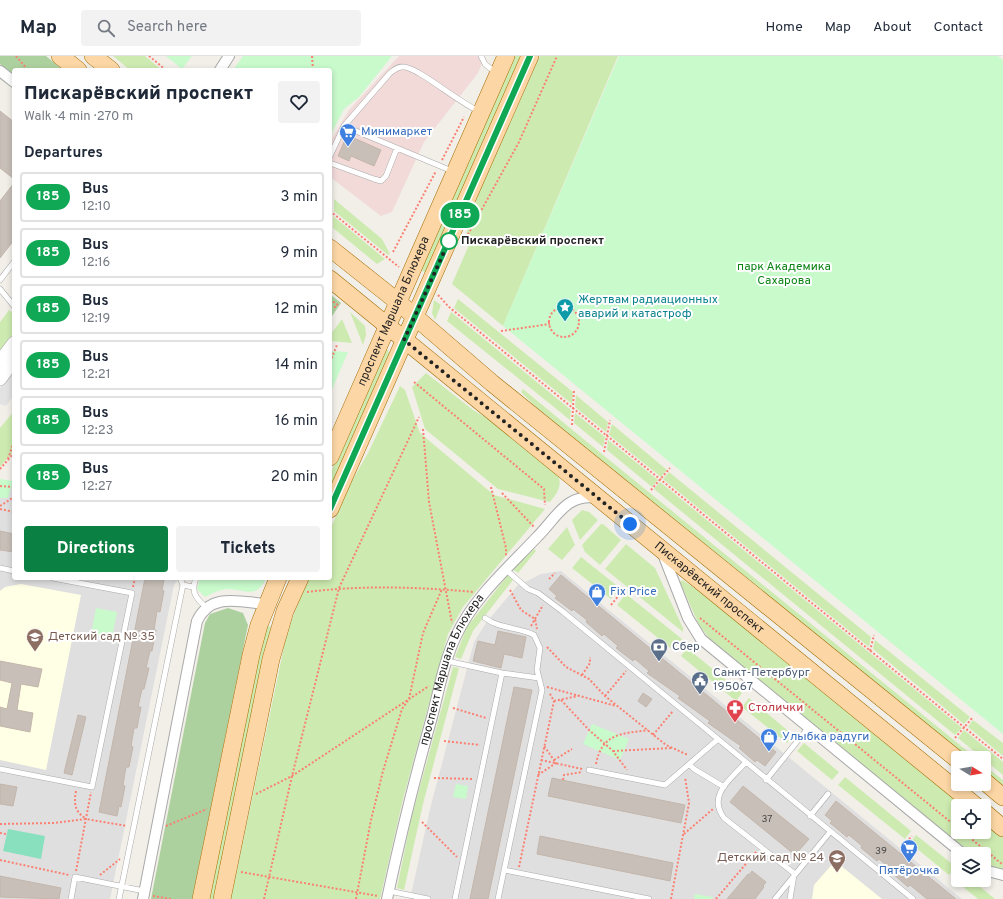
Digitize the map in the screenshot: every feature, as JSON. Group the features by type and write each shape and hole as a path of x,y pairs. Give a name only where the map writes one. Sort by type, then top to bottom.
{"main road":[{"path":"60,56 75,68"},
{"name":"проспект Маршала Блюхера","path":"332,452 506,56"},
{"name":"проспект Маршала Блюхера","path":"332,504 530,56"},
{"name":"Пискарёвский проспект","path":"332,250 415,316 504,393 951,754"},
{"name":"Пискарёвский проспект","path":"332,281 967,799"},
{"path":"201,899 249,662 266,604 277,580"},
{"path":"222,899 269,667 285,611 299,580"},
{"path":"266,604 285,611"},
{"path":"991,788 1003,797"},
{"path":"991,818 1003,828"}],"street":[{"path":"221,68 229,56"},
{"path":"0,71 12,80"},
{"path":"0,361 12,346"},
{"path":"0,379 12,363"},
{"name":"проспект Маршала Блюхера","path":"388,896 409,800 447,660 456,636 470,611 505,569 540,534 556,514 572,501 583,497 598,498"},
{"path":"662,550 688,618 701,639 708,647 954,847"},
{"path":"144,895 198,621 206,607 223,600 266,604"},
{"path":"991,872 1003,875"}],"lane":[{"path":"481,56 485,64 498,75"},
{"path":"332,152 344,126 390,73 397,68 403,67 415,71 469,107 482,112"},
{"path":"344,126 455,172"},
{"path":"332,164 374,180 381,181 386,176 397,148"},
{"path":"0,280 12,265"},
{"path":"0,289 2,295 12,304"},
{"path":"0,568 12,570"},
{"path":"505,569 528,589 538,593 546,599 913,899"},
{"path":"0,770 92,787 132,593 64,580"},
{"path":"119,899 183,585 181,580"},
{"path":"195,580 193,587 198,599 206,607"},
{"path":"183,585 193,587"},
{"path":"485,618 495,624 528,632 534,635 540,648 537,670 542,690 498,899"},
{"path":"447,660 502,673 539,678"},
{"path":"455,899 502,673"},
{"path":"766,780 808,728"},
{"path":"592,771 665,785 690,765 717,740"},
{"path":"745,763 724,787 717,799 717,806 724,818 795,874"},
{"path":"690,765 724,787"},
{"path":"810,816 828,794"},
{"path":"776,899 830,832"},
{"path":"504,870 649,899"},
{"path":"790,899 795,874"},
{"path":"71,899 75,877 122,886 144,895"},
{"path":"388,896 428,899"}],"path":[{"path":"16,56 26,68"},
{"path":"149,56 164,68"},
{"path":"312,56 313,68"},
{"path":"466,238 519,142 557,56"},
{"path":"332,213 397,266"},
{"path":"436,294 449,307 1003,759"},
{"path":"332,301 339,306 332,307"},
{"path":"566,307 577,314 579,322 574,334 566,337 554,333 550,324 554,312 566,307"},
{"path":"501,331 550,324"},
{"path":"332,357 337,345"},
{"path":"414,382 544,489 546,505"},
{"path":"572,425 574,390"},
{"path":"264,899 268,876 292,776 339,588 419,417"},
{"path":"604,452 610,420"},
{"path":"423,429 429,502 456,636"},
{"path":"8,460 12,447"},
{"path":"0,469 12,456"},
{"path":"651,490 670,468"},
{"path":"0,486 12,487"},
{"path":"491,487 506,548 505,569"},
{"path":"502,493 540,534"},
{"path":"0,507 12,498"},
{"path":"0,507 12,511"},
{"path":"549,580 555,573"},
{"path":"293,594 339,588 396,586 485,593"},
{"path":"356,899 371,820 383,771 402,709 409,699 423,633 442,589"},
{"path":"611,605 624,589"},
{"path":"510,590 521,610 535,619"},
{"path":"528,632 546,599"},
{"path":"688,618 698,616 951,822"},
{"path":"870,651 874,635"},
{"path":"582,675 590,663 590,657"},
{"path":"566,667 589,679 605,696 653,735 673,748 696,759"},
{"path":"605,696 629,667"},
{"path":"243,797 256,794 292,776 409,699 441,681"},
{"path":"546,686 618,706"},
{"path":"517,872 554,700 578,696"},
{"path":"560,700 605,745 613,751 620,760"},
{"path":"653,735 677,706"},
{"path":"453,708 492,720"},
{"path":"955,738 973,717"},
{"path":"592,771 599,751 617,734 648,730"},
{"path":"444,741 487,745"},
{"path":"544,746 556,763"},
{"path":"613,751 673,748"},
{"path":"554,760 572,749"},
{"path":"541,760 592,771"},
{"path":"538,775 556,763"},
{"path":"671,899 689,803 684,770"},
{"path":"563,780 564,775 592,771"},
{"path":"434,778 480,779"},
{"path":"77,784 75,807 86,819"},
{"path":"0,860 75,877 92,787"},
{"path":"156,830 220,804"},
{"path":"683,835 717,806"},
{"path":"0,824 54,823 86,819 134,827"},
{"path":"422,822 463,862"},
{"path":"0,833 6,834"},
{"path":"909,839 912,836"},
{"path":"972,839 1003,864"},
{"path":"716,899 760,847"},
{"path":"93,880 128,852"},
{"path":"228,870 388,896"},
{"path":"144,895 171,899"}],"shaded area":[{"path":"399,56 485,56 478,73 424,142 392,212 381,216 332,179 332,139 349,110"},
{"path":"12,372 12,398 6,406 0,404 0,388"},
{"path":"12,485 12,580 178,580 174,585 110,899 0,899 0,491"},
{"path":"561,571 962,899 410,899 431,805 474,642 486,623 517,586 541,574"},
{"name":"Детский сад № 35","path":"21,584 81,595 46,770 0,760 0,591 5,587"},
{"name":"Детский сад № 24","path":"835,861 882,899 812,899 814,885"}],"green space":[{"path":"0,56 46,56 61,68 12,68 12,73 0,64"},
{"path":"113,56 145,56 160,68 128,68"},
{"path":"166,56 192,56 183,68"},
{"path":"243,56 392,56 359,97 344,109 332,132 332,68 234,68"},
{"path":"515,56 521,56 426,273 421,270"},
{"path":"540,56 618,56 503,326 452,284 472,238 466,234 478,195"},
{"name":"парк Академика Сахарова","path":"619,56 998,56 1003,60 1003,734 503,326"},
{"path":"334,199 382,239 390,254 388,255 334,211"},
{"path":"333,216 385,259 377,264 333,228"},
{"path":"332,296 341,303 332,316"},
{"path":"458,299 573,392 572,404 454,308"},
{"path":"434,300 441,305 435,320 432,313"},
{"path":"9,310 12,312 12,337 0,353 0,322"},
{"path":"350,312 365,326 366,335 363,345"},
{"path":"451,312 571,410 570,420 447,321"},
{"path":"342,319 352,343 332,341 332,332"},
{"path":"385,350 388,350 389,354 332,483 332,469"},
{"path":"332,351 348,352 332,389"},
{"path":"426,373 473,410 497,424 557,473 560,485 550,502 498,489 425,429 412,387"},
{"path":"400,386 405,390 420,433 494,495 545,509 463,607 448,634 403,799 380,899 231,899 285,642 294,614 308,580 332,580 332,525 349,486 368,453"},
{"path":"523,389 967,751 958,751 536,407 521,392"},
{"path":"576,395 608,422 606,432 575,407"},
{"path":"12,413 12,453 0,467 0,428"},
{"path":"575,413 605,437 603,447 574,423"},
{"path":"612,424 667,470 661,477 609,435"},
{"path":"608,440 658,480 652,487 607,450"},
{"path":"669,472 871,637 869,647 663,479"},
{"path":"0,479 12,481 8,498 0,498"},
{"path":"660,482 962,728 955,735 654,489"},
{"path":"582,510 589,512 598,520 580,540 572,520"},
{"path":"601,524 603,524 621,540 600,565 585,552 582,545"},
{"path":"567,527 575,545 562,560 548,549"},
{"path":"626,544 655,568 683,628 683,632 605,569"},
{"path":"534,549 536,551 518,573 512,569"},
{"path":"581,557 620,588 611,599 572,568"},
{"path":"508,575 513,580 473,631 461,659 455,657 467,627"},
{"path":"199,580 265,580 259,589 250,592 226,589 205,597 197,589"},
{"path":"682,580 714,600 957,799 951,799 951,837 712,642 699,625 680,582"},
{"path":"626,594 682,639 673,650 617,605"},
{"path":"96,608 117,612 112,638 91,634"},
{"path":"228,608 243,613 248,625 192,899 151,899 205,623 210,614"},
{"path":"267,625 271,627 256,690 215,899 210,899 251,689"},
{"path":"875,640 970,717 964,724 873,649"},
{"path":"687,648 742,693 736,701 681,656"},
{"path":"453,667 459,668 423,804 404,890 397,888 411,819"},
{"path":"749,698 793,735 787,743 742,707"},
{"path":"973,720 1003,743 1003,756 968,727"},
{"path":"592,724 629,739 620,760 583,744"},
{"path":"964,730 990,751 974,751 958,738"},
{"path":"804,743 839,772 832,780 797,751"},
{"path":"991,752 1003,762 1003,775 991,765"},
{"path":"991,771 1003,780 1003,788 991,778"},
{"path":"845,777 911,831 905,839 838,785"},
{"path":"456,784 468,786 466,799 453,797"},
{"path":"991,826 1003,836 1003,871 991,866 991,847 963,847 954,839 991,839"},
{"path":"8,829 45,836 41,859 3,851"},
{"path":"916,835 951,863 951,873 949,875 910,843"},
{"path":"963,887 980,887 995,899 978,899"},
{"path":"695,894 713,897 712,899 694,899"}],"building":[{"path":"0,111 12,120 12,177 0,168"},
{"path":"347,135 381,150 374,166 351,156 349,161 338,156"},
{"path":"12,186 12,243 0,258 0,201"},
{"path":"0,531 12,534 12,552 0,550"},
{"path":"561,575 776,752 765,766 757,760 755,762 739,748 741,746 708,723 710,721 678,698 680,696 647,673 649,671 635,659 633,661 616,648 618,646 604,634 602,636 586,622 587,620 555,598 557,596 549,589"},
{"path":"145,580 164,580 162,590 164,591 160,612 157,611 154,630 156,630 152,651 150,651 146,668 149,668 138,707 141,707 137,728 134,728 131,746 133,747 129,767 126,767 123,785 125,786 121,807 119,806 117,816 99,812"},
{"path":"498,631 526,637 522,658 504,654 501,668 473,661 478,641 495,645"},
{"path":"0,661 42,669 38,687 21,684 17,710 33,713 30,732 0,726 0,707 7,709 12,683 0,680"},
{"path":"514,687 532,690 488,899 470,899"},
{"path":"643,693 652,699 646,707 638,701"},
{"path":"78,715 86,717 72,775 64,773"},
{"path":"552,778 685,805 681,823 548,796"},
{"path":"0,784 17,787 13,806 0,804"},
{"path":"743,786 809,839 795,855 730,802"},
{"path":"836,801 956,899 927,899 910,885 908,887 879,859 877,861 861,848 862,846 849,835 847,837 830,823 832,821 825,815"},
{"path":"540,836 673,863 670,881 537,854"},
{"path":"752,871 766,882 755,899 727,899 748,874 749,875"},
{"path":"0,876 61,888 59,899 0,897"}],"bus line":[{"name":"185","path":"332,504 530,56"}],"place":[{"name":"Минимаркет","path":"348,147"},
{"name":"Пискарёвский проспект","path":"449,241"},
{"name":"Жертвам радиационных аварий и катастроф","path":"565,322"},
{"name":"Fix Price","path":"597,607"},
{"name":"Детский сад № 35","path":"35,652"},
{"name":"Сбер","path":"659,662"},
{"name":"Санкт-Петербург 195067","path":"700,695"},
{"name":"Столички","path":"735,723"},
{"name":"Улыбка радуги","path":"769,752"},
{"name":"Пятёрочка","path":"909,863"},
{"name":"Детский сад № 24","path":"837,873"}],"route":[{"path":"449,241 404,340 481,401 630,524"}]}
